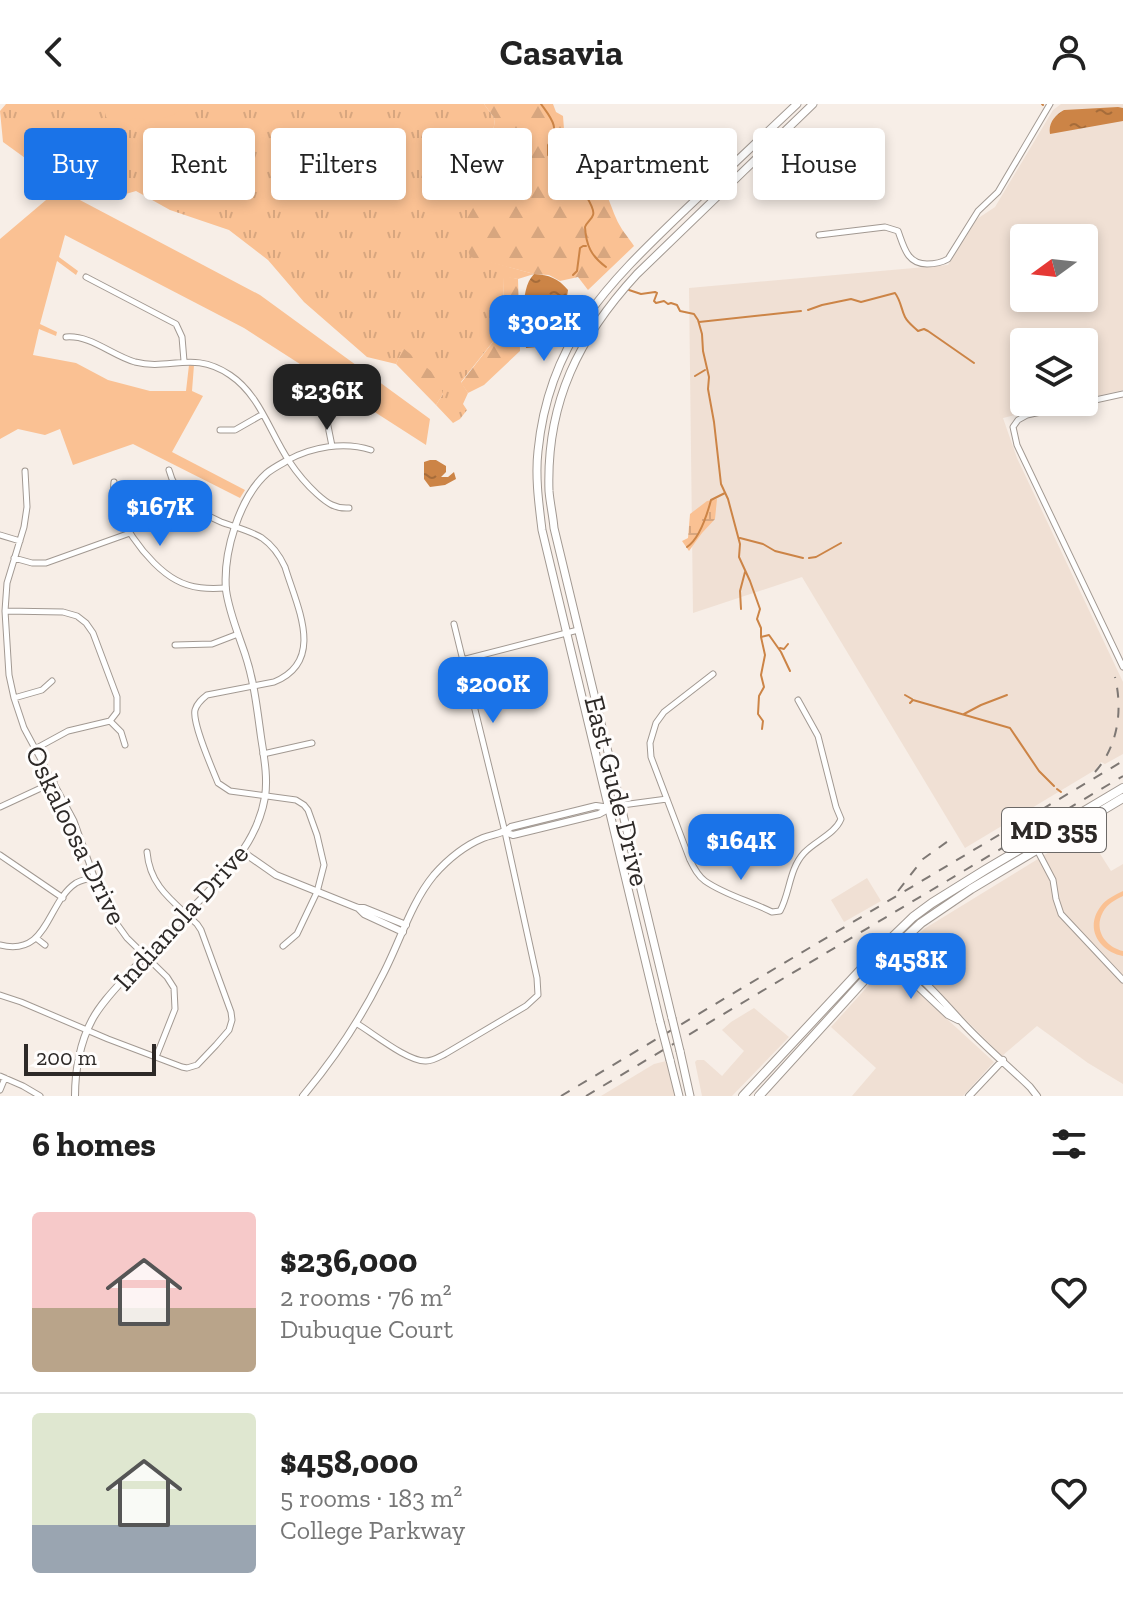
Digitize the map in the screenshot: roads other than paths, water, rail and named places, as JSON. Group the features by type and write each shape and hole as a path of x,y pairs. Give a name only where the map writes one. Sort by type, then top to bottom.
{"main road":[{"name":"East Gude Drive","path":"679,1096 542,530 537,453 555,376 575,335 613,280 797,104"},
{"name":"East Gude Drive","path":"690,1096 554,528 549,492 554,426 566,380 595,324 619,294 813,104"},
{"path":"555,376 566,380"},
{"name":"MD 355","path":"1035,846 1123,788"},
{"name":"MD 355","path":"759,1096 913,917 932,903 1123,798"},
{"name":"MD 355","path":"743,1096 885,951"}],"street":[{"path":"819,235 885,227 898,231 907,255 914,262 940,263 948,259 978,211 998,192 1050,104"},
{"path":"86,277 176,324 182,337 184,361"},
{"path":"66,337 83,338 136,362 206,364 230,375 249,392 288,460 305,483 337,508 349,508"},
{"path":"310,381 327,421 332,446"},
{"path":"1123,394 1027,415 1013,427 1017,445 1123,667"},
{"path":"220,430 235,430 263,414"},
{"name":"Indianola Drive","path":"75,1096 79,1057 92,1019 145,956 243,852 260,817 266,774 254,686 229,608 226,588 229,549 235,527 256,487 268,473 302,452 332,446 359,446 371,450"},
{"path":"169,470 174,486 198,509 264,540 281,558 304,631 305,646 301,659 295,669 284,677 274,682 207,695 195,710 195,722 218,783 230,791 296,800 308,810 324,865 317,892 297,934 283,946"},
{"name":"Oskaloosa Drive","path":"25,471 27,507 7,583 5,611 9,675 14,698 24,728 74,821 101,896 114,920 127,938 167,977 175,995 175,1009 156,1057"},
{"path":"114,482 114,498 130,533 147,556 174,580 198,588 226,588"},
{"path":"14,558 46,563 130,533"},
{"path":"0,535 20,541"},
{"path":"5,611 63,612 77,616 93,633 117,697 117,712 110,721 68,731 35,749"},
{"path":"356,1023 416,1059 431,1060 526,1006 538,995 505,832 454,624"},
{"path":"462,660 578,630"},
{"path":"175,645 212,644 238,634"},
{"path":"713,674 664,712 652,733 651,757 690,860 703,879 772,912 780,911 786,900 798,860 811,845 837,827 841,819 818,736 798,700"},
{"path":"14,698 42,690 52,681"},
{"path":"110,721 121,732 125,745"},
{"path":"263,754 312,743"},
{"path":"0,807 54,782"},
{"path":"303,1096 356,1023 382,977 420,895 443,865 466,847 511,827 596,806 610,808 667,799"},
{"path":"1035,846 1053,880 1061,914 1123,980"},
{"path":"0,995 182,1067 197,1065 229,1030 232,1020 201,930 153,878 147,852"},
{"path":"243,852 276,875 364,908 405,928"},
{"path":"0,855 63,898"},
{"path":"0,945 27,945 36,938 74,885 94,877"},
{"path":"36,938 45,945"},
{"path":"885,951 891,962 948,1015 962,1022 1037,1096"},
{"path":"969,1096 1003,1060"},
{"path":"0,1090 3,1077 40,1096"}],"water":[{"path":"1123,108 1123,121 1050,134 1053,120 1064,110"},
{"path":"534,274 553,278 568,290 561,314 553,327 537,347 526,348 524,298"},
{"path":"430,460 446,466 446,472 441,477 448,477 454,472 456,479 445,485 430,487 424,479 424,462"}],"waterway":[{"path":"541,104 554,128 548,155 565,164 575,163 573,178 593,212 585,227 588,245 606,267"},
{"path":"573,275 577,271 580,248 586,246"},
{"path":"629,290 641,294 655,292 656,303 664,301 677,305 680,311 694,314 698,320 709,377 721,484 740,544 739,557 760,609 757,619 765,655 761,675 764,687 759,696 758,714 763,721 762,729"},
{"path":"808,310 851,299 861,302 895,293 906,319 918,331 928,331 974,363"},
{"path":"699,322 801,311"},
{"path":"695,376 705,370"},
{"path":"687,547 699,533 711,500 725,493"},
{"path":"740,538 803,558"},
{"path":"809,558 841,543"},
{"path":"741,609 740,591 745,572"},
{"path":"761,637 769,635 790,671"},
{"path":"780,648 784,649 788,644"},
{"path":"905,695 912,699"},
{"path":"964,714 1007,695"},
{"path":"910,703 913,700 1010,728 1039,771 1054,786"},
{"path":"1057,789 1061,792"}],"railway":[{"path":"1095,772 1109,751 1117,728 1115,677"},
{"path":"561,1096 1123,761"},
{"path":"586,1096 1123,776"},
{"path":"898,891 923,859 951,839"}]}
